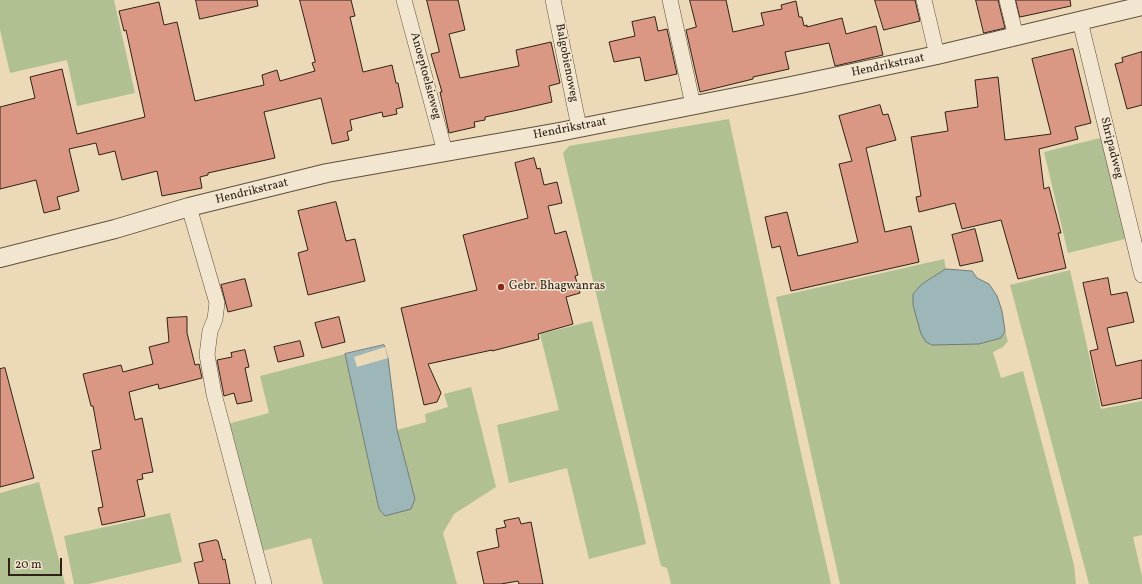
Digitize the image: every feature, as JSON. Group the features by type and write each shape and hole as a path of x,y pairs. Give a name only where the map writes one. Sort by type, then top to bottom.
{"street":[{"name":"Anoeptoelsieweg","path":"404,0 445,152"},
{"name":"Balgobienoweg","path":"553,0 579,127"},
{"path":"670,0 693,106"},
{"path":"924,0 936,55"},
{"path":"1007,0 1016,37"},
{"name":"Hendrikstraat","path":"0,258 189,207 327,173 693,106 791,86 1016,37 1142,6"},
{"name":"Shripadweg","path":"1080,21 1142,275"},
{"path":"189,207 217,303 215,319 210,331 207,355 214,394 264,584"}],"green space":[{"path":"0,0 114,0 135,93 77,106 67,60 10,73 0,30"},
{"path":"729,119 801,453 831,584 671,584 667,568 661,566 563,153 569,146"},
{"path":"1104,137 1129,238 1068,253 1044,152"},
{"path":"944,259 946,269 922,284 967,344 979,344 1001,338 1005,331 1008,341 1003,347 993,352 1001,378 1023,371 1074,565 1076,584 840,584 776,297"},
{"path":"1070,270 1101,409 1142,401 1142,535 1133,537 1142,576 1142,584 1089,584 1010,285"},
{"path":"592,321 646,544 589,559 567,468 509,483 497,425 559,410 540,334"},
{"path":"345,354 379,509 385,516 415,499 397,430 426,422 425,414 448,407 444,394 471,387 496,487 454,514 443,533 457,584 323,584 311,538 255,553 216,427 269,413 260,376"},
{"path":"39,482 65,584 0,584 0,493"},
{"path":"170,513 182,562 89,584 74,584 64,536"}],"water":[{"path":"946,269 972,271 977,278 989,284 997,296 1002,311 1005,331 1001,338 979,344 932,345 926,342 921,334 913,305 913,294 922,284"},
{"path":"384,345 388,358 397,430 415,499 411,509 385,516 379,509 345,354"}],"pier":[{"path":"385,347 388,358 357,367 354,357"}],"building":[{"path":"196,0 257,0 258,6 200,19"},
{"path":"300,0 351,0 355,16 350,17 363,72 392,65 396,83 398,83 403,107 396,109 397,114 383,117 382,112 350,120 352,130 347,132 349,140 332,144 321,98 264,112 275,158 208,173 208,175 200,177 202,188 162,196 157,171 122,180 115,151 99,155 96,143 69,149 79,191 57,197 60,209 44,213 36,180 0,189 0,107 35,98 30,77 62,69 77,134 145,117 126,30 124,31 119,11 159,2 164,25 177,22 195,101 264,85 262,75 277,70 280,81 315,71 312,63 315,62"},
{"path":"427,0 458,0 465,30 449,34 460,78 519,66 516,50 551,42 560,83 549,86 552,102 485,117 485,120 474,122 475,127 449,133 440,92 442,92 431,54 439,52"},
{"path":"690,0 726,0 733,32 764,25 761,13 782,9 781,5 796,1 799,17 802,17 804,26 807,25 807,27 842,18 846,34 876,26 883,55 835,66 829,43 785,52 789,69 753,77 753,79 700,92 686,30 696,27"},
{"path":"875,0 915,0 920,21 884,30"},
{"path":"976,0 998,0 1005,28 984,33"},
{"path":"1016,0 1070,0 1071,6 1020,17"},
{"path":"655,17 658,31 667,29 677,74 645,81 640,57 614,62 609,42 635,36 632,22"},
{"path":"1073,49 1091,123 1075,127 1078,139 1039,149 1044,189 1049,187 1061,233 1058,233 1066,268 1018,279 1001,220 962,229 955,203 919,212 916,197 921,196 911,137 948,131 945,112 978,107 975,80 998,77 1005,140 1051,134 1032,59"},
{"path":"1142,52 1142,105 1127,109 1115,64 1123,62 1122,58"},
{"path":"880,105 883,115 888,114 896,140 866,148 885,232 911,226 919,262 791,291 780,246 772,248 765,217 787,212 798,256 858,242 839,164 852,161 839,116"},
{"path":"534,158 537,169 540,168 544,185 557,182 562,203 548,206 555,234 566,231 578,275 575,276 580,293 566,297 573,324 538,334 539,339 492,351 428,364 441,393 437,402 424,405 401,308 477,290 463,235 528,218 515,163"},
{"path":"336,202 346,241 355,239 365,281 308,295 298,253 308,250 298,211"},
{"path":"975,229 983,261 960,266 952,235"},
{"path":"1108,278 1111,295 1127,292 1134,322 1107,328 1116,366 1142,360 1142,398 1102,406 1090,351 1098,349 1083,283"},
{"path":"245,279 252,306 228,312 221,285"},
{"path":"187,317 187,333 195,365 199,364 202,378 159,389 158,384 129,392 135,420 142,418 153,472 142,474 143,479 137,480 145,516 102,525 98,508 103,507 92,451 101,449 93,406 91,406 83,374 121,365 123,372 153,364 149,347 169,342 167,318"},
{"path":"339,317 345,342 322,348 315,323"},
{"path":"300,341 304,356 278,362 274,347"},
{"path":"245,350 249,367 245,368 252,401 237,404 234,393 224,396 217,360 232,357 231,353"},
{"path":"5,368 34,478 0,487 0,369"},
{"path":"519,518 521,524 531,522 543,584 519,584 518,581 501,584 484,584 477,552 499,547 496,529 506,527 504,521"},
{"path":"216,540 218,541 223,560 225,559 230,584 199,584 194,563 203,561 199,544"}],"place":[{"name":"Gebr. Bhagwanras","path":"501,287"}]}
